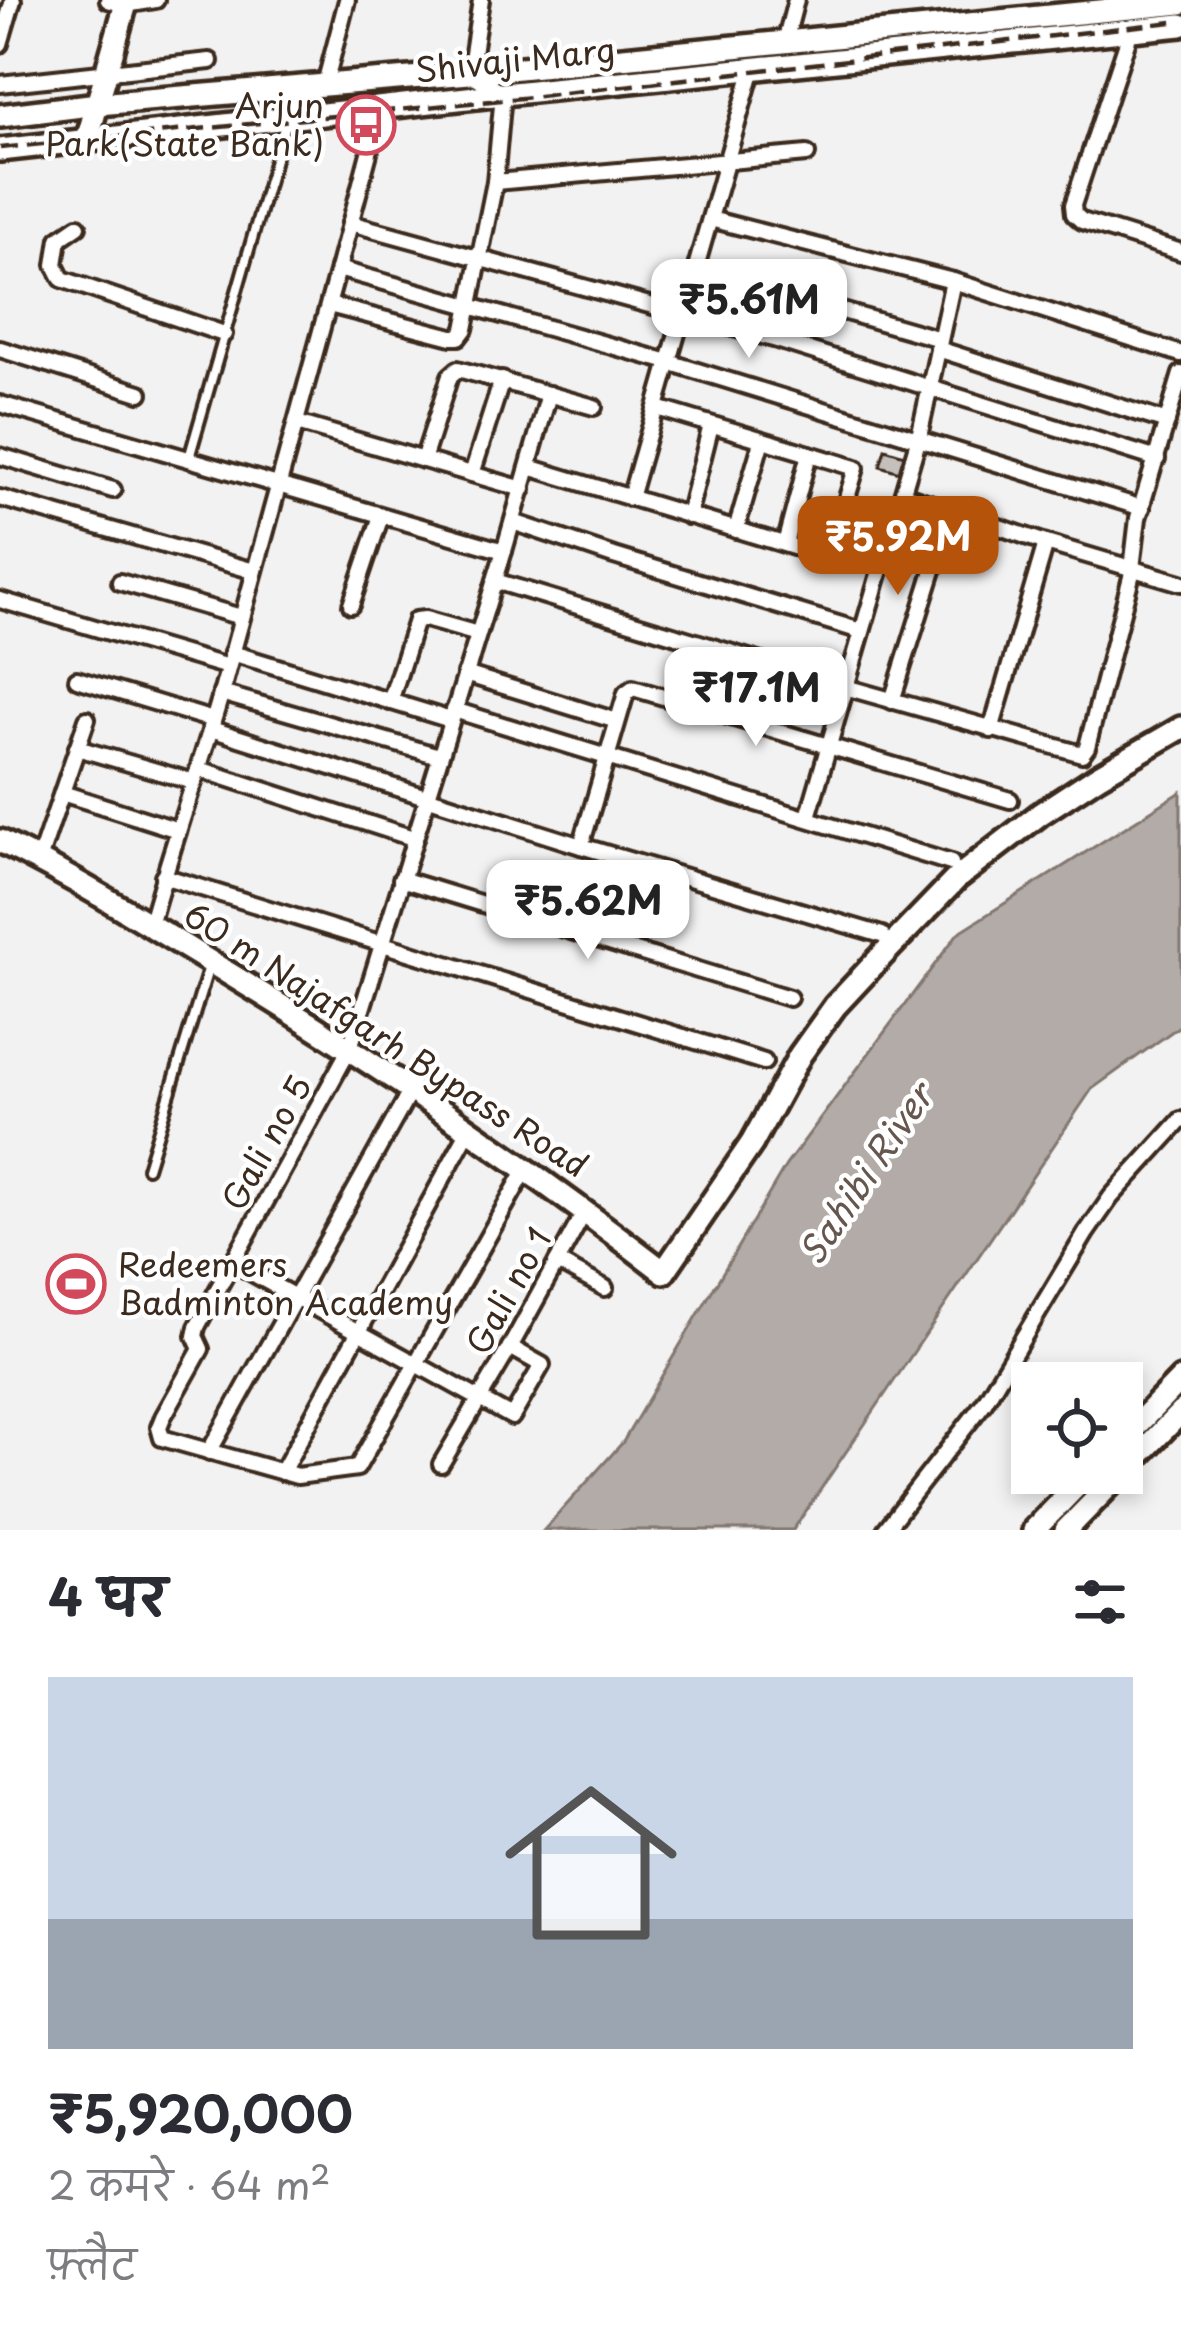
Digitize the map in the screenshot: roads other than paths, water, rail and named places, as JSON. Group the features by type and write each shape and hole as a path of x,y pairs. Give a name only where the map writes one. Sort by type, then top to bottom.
{"main road":[{"path":"87,140 108,72 120,2"},
{"name":"Shivaji Marg","path":"0,116 785,42 1114,5 1181,3"},
{"name":"Shivaji Marg","path":"1,154 87,140 503,94 1181,25"},
{"name":"60 m Najafgarh Bypass Road","path":"0,841 150,925 350,1048 585,1211 664,1272 752,1143 800,1055 835,1006 876,962 957,878 1040,814 1181,728"},
{"path":"1143,1418 1181,1379"},
{"path":"1066,1530 1181,1412"},
{"path":"1034,1530 1069,1494"}],"street":[{"path":"2,35 13,0"},
{"path":"120,2 156,0"},
{"path":"325,84 346,0"},
{"path":"424,460 464,332 495,182 503,94 470,73 482,0"},
{"path":"785,42 796,0"},
{"path":"1131,30 1073,214 1082,221 1181,252"},
{"path":"0,84 210,61"},
{"path":"630,498 753,68"},
{"path":"150,925 221,693 381,108"},
{"path":"495,182 807,154"},
{"path":"710,219 953,281 1181,354"},
{"path":"350,224 685,314 1157,459"},
{"path":"78,226 59,239 55,265 62,279 224,334"},
{"path":"338,269 919,437 1142,508"},
{"path":"696,269 939,344 1167,422"},
{"path":"808,817 919,437 953,281"},
{"path":"329,305 452,337 464,332"},
{"path":"0,350 140,394"},
{"path":"452,374 464,369 593,407"},
{"path":"495,581 1082,754 1133,568 1142,508 1181,374"},
{"path":"472,474 502,380"},
{"name":"Gali no 5","path":"209,1452 166,1441 160,1433 163,1417 201,1349 197,1328 350,1048 549,394"},
{"path":"0,404 504,551"},
{"path":"529,467 820,555 831,551 856,468 657,408"},
{"path":"297,423 523,489"},
{"path":"688,516 711,424"},
{"path":"736,530 762,440"},
{"path":"785,544 809,454"},
{"path":"0,456 113,490"},
{"path":"903,494 1181,583"},
{"path":"0,498 254,571"},
{"path":"892,701 952,510"},
{"path":"351,605 381,516"},
{"path":"513,522 861,631"},
{"path":"992,730 1046,542"},
{"path":"120,582 241,617"},
{"path":"0,600 608,756 951,863"},
{"path":"390,702 416,620 478,634"},
{"path":"465,674 617,721"},
{"path":"77,680 426,796 881,935"},
{"path":"581,845 626,693 634,688 1010,800"},
{"path":"221,693 439,756"},
{"path":"39,860 87,718"},
{"path":"77,748 197,776 413,838"},
{"path":"62,794 178,830"},
{"path":"163,876 764,1062"},
{"path":"401,879 789,998"},
{"path":"411,1090 209,1452 302,1476 357,1468 525,1171"},
{"path":"885,1530 984,1403 1111,1197 1181,1120"},
{"path":"282,1472 469,1130"},
{"name":"Gali no 1","path":"441,1464 585,1211"},
{"path":"232,1262 512,1417 542,1365 510,1347"},
{"name":"Gali no 1","path":"556,1262 605,1288"}],"lane":[{"path":"189,460 286,118"},
{"path":"148,1168 211,962"}],"water":[{"name":"Sahibi River","path":"1181,792 1181,1025 1092,1089 793,1530 544,1530 623,1442 786,1165 958,933"}],"railway":[{"path":"0,148 522,98 1181,21"}],"place":[{"name":"Arjun Park(State Bank)","path":"366,125"},
{"name":"Redeemers Badminton Academy","path":"76,1284"}]}
